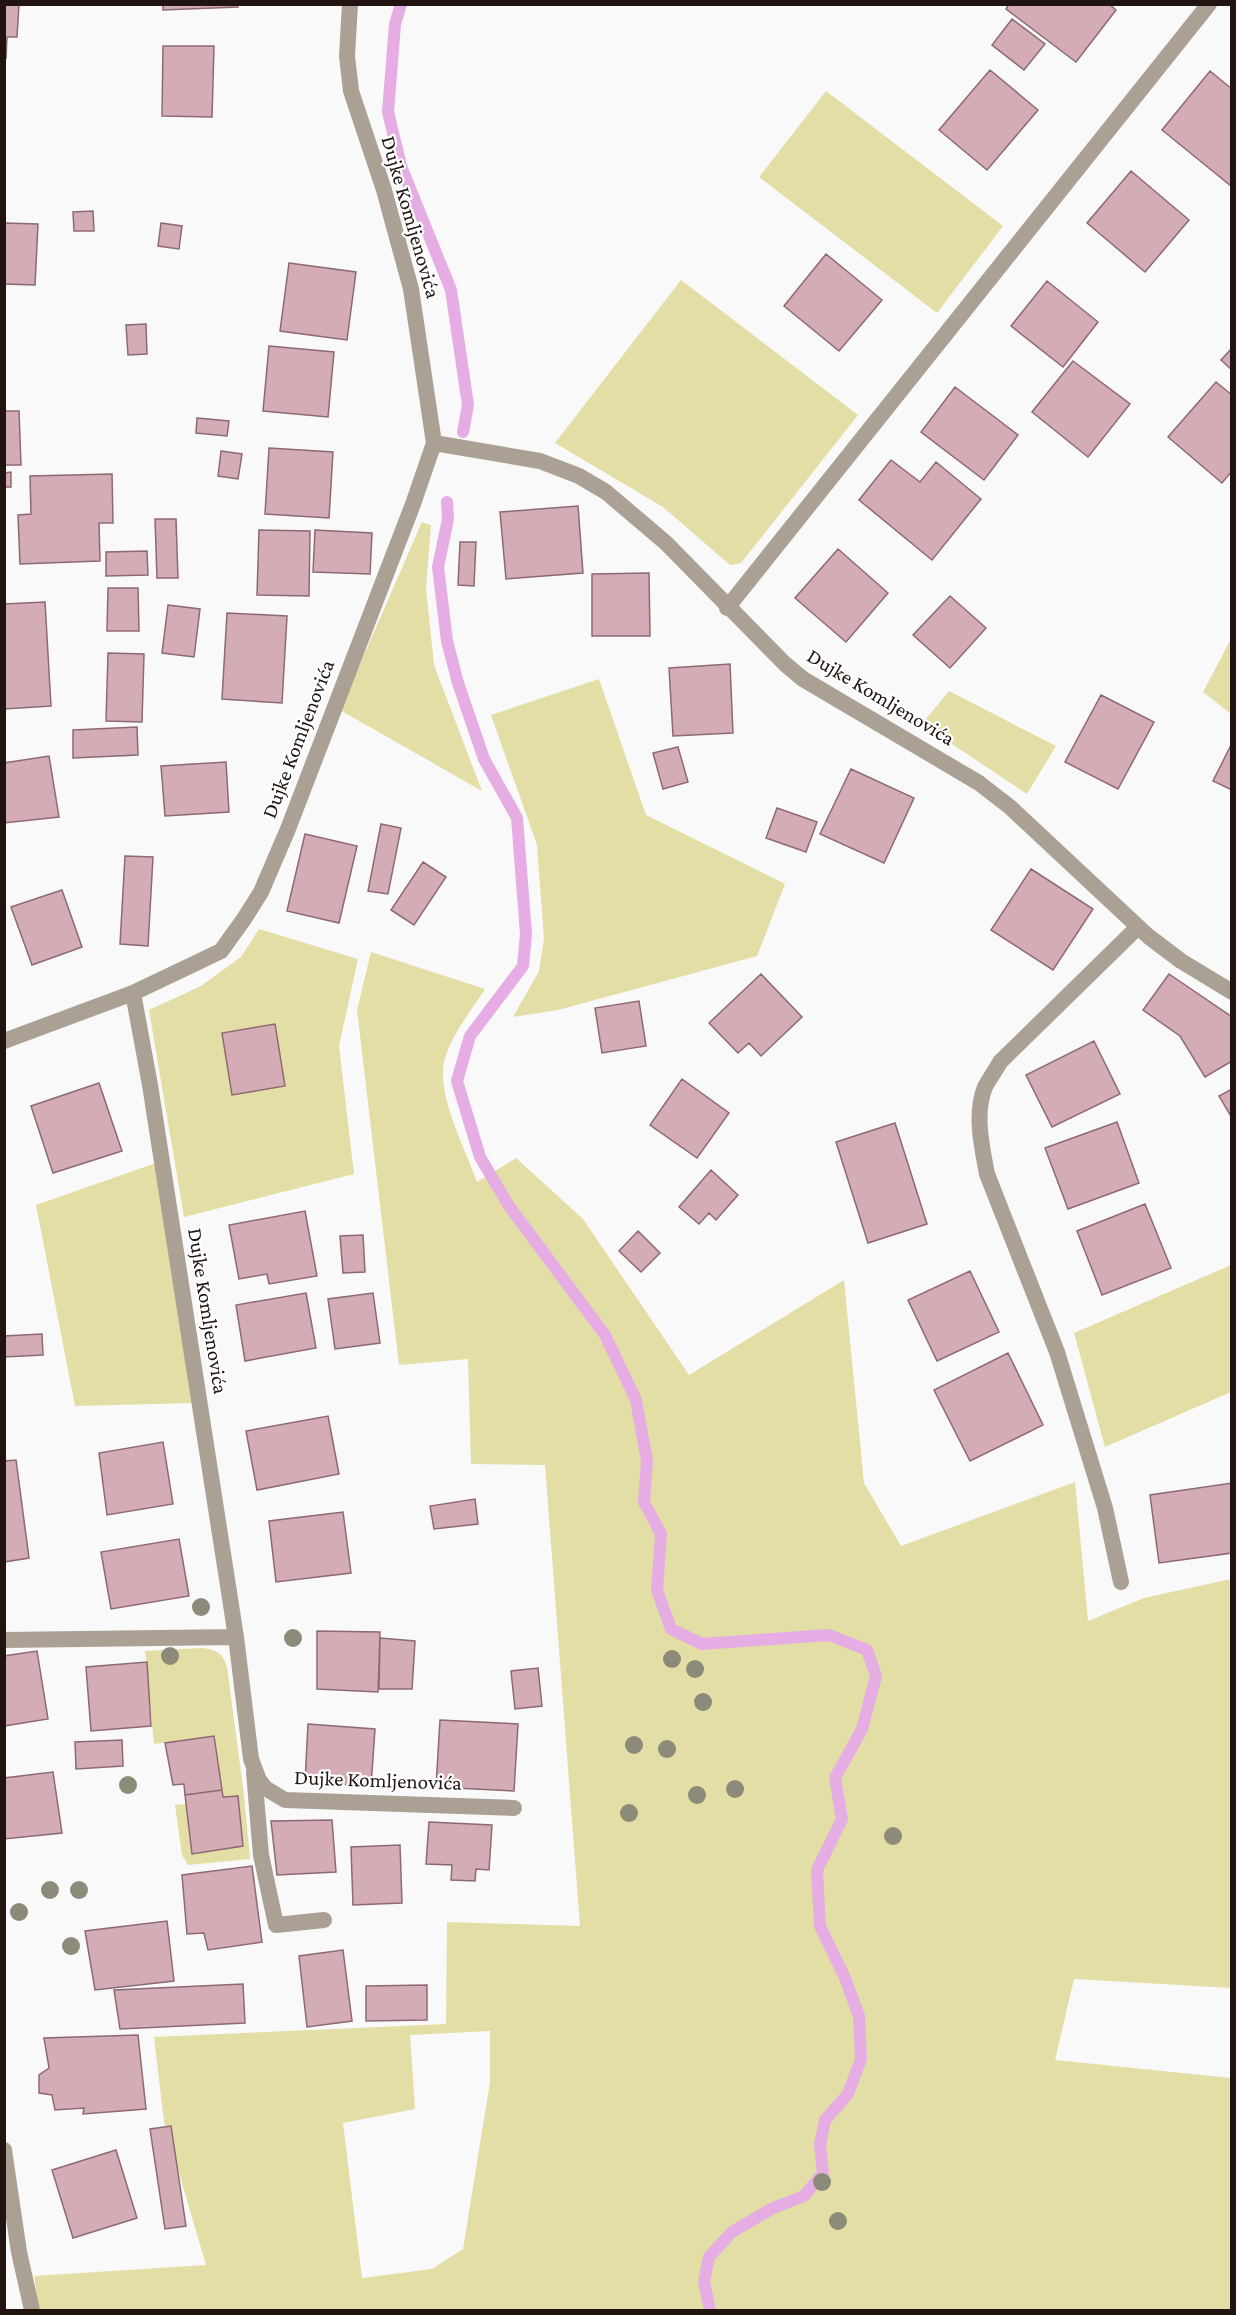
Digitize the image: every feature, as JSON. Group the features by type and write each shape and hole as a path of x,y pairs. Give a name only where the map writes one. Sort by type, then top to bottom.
{"street":[{"name":"Dujke Komljenovića","path":"4,1041 133,993 221,951 261,892 288,829 413,504 434,443 411,289 384,190 351,91 347,56 350,4"},
{"path":"727,608 1209,4"},
{"name":"Dujke Komljenovića","path":"434,443 540,461 579,476 606,492 666,543 784,664 803,679 979,783 1019,815 1138,927 1181,961 1232,992"},
{"path":"1121,1582 1105,1508 1057,1352 987,1174 980,1117 985,1088 1000,1062 1138,927"},
{"name":"Dujke Komljenovića","path":"133,993 150,1085 236,1637 254,1768 261,1855 276,1926 324,1920"},
{"path":"4,1640 236,1637"},
{"name":"Dujke Komljenovića","path":"254,1768 265,1788 285,1800 514,1808"},
{"path":"4,2150 19,2252 32,2310"}],"shaded area":[{"path":"826,91 1003,226 937,313 759,177"},
{"path":"681,280 858,415 741,563 730,565 663,507 555,443"},
{"path":"422,522 431,525 426,588 434,665 482,791 340,710"},
{"path":"1231,639 1231,714 1203,692"},
{"path":"599,679 646,815 785,884 757,956 558,1010 513,1017 539,971 544,939 537,845 491,715"},
{"path":"949,691 1056,746 1027,794 922,724"},
{"path":"259,929 358,959 339,1046 354,1174 184,1217 149,1010 201,986 241,957"},
{"path":"371,952 485,989 451,1043 444,1062 443,1076 448,1106 477,1182 516,1158 583,1219 689,1375 844,1280 864,1483 901,1546 1075,1482 1088,1621 1144,1598 1231,1579 1231,1988 1074,1979 1055,2060 1231,2078 1231,2310 39,2310 34,2276 206,2265 164,2122 154,2037 446,2024 447,1922 580,1926 545,1465 471,1464 468,1359 399,1365 357,1010","holes":["490,2031 490,2082 463,2249 432,2269 362,2278 343,2123 415,2109 410,2035"]},
{"path":"156,1163 193,1403 75,1406 36,1205"},
{"path":"1231,1265 1231,1392 1105,1447 1074,1333"},
{"path":"211,1649 218,1653 227,1667 250,1859 188,1865 182,1855 175,1805 186,1804 185,1795 222,1790 213,1736 154,1744 145,1651"}],"building":[{"path":"4,4 19,4 17,37 7,37 6,59"},
{"path":"163,4 237,4 238,7 163,10"},
{"path":"1009,4 1109,4 1116,10 1076,62 1006,9"},
{"path":"1012,19 1045,44 1024,70 992,45"},
{"path":"163,46 214,46 212,117 162,116"},
{"path":"990,70 1038,110 987,170 939,130"},
{"path":"1210,71 1232,89 1231,186 1162,130"},
{"path":"1131,171 1189,220 1145,272 1087,223"},
{"path":"93,211 94,231 74,231 73,212"},
{"path":"4,223 38,224 35,285 4,284"},
{"path":"161,223 182,226 179,249 158,246"},
{"path":"826,254 882,300 839,351 784,306"},
{"path":"289,263 356,272 347,340 280,331"},
{"path":"1047,281 1098,322 1063,367 1011,326"},
{"path":"146,324 147,354 128,355 126,325"},
{"path":"269,346 334,352 328,417 263,411"},
{"path":"1232,348 1232,370 1221,360"},
{"path":"1073,361 1130,404 1088,457 1032,412"},
{"path":"1216,382 1232,395 1232,471 1222,483 1168,437"},
{"path":"955,387 1018,435 984,480 921,432"},
{"path":"4,411 19,411 21,465 4,465"},
{"path":"197,418 229,421 227,436 196,433"},
{"path":"269,448 333,452 329,518 265,514"},
{"path":"221,451 242,454 238,479 218,476"},
{"path":"891,460 920,482 936,462 981,499 932,560 859,500"},
{"path":"11,472 11,487 4,487 4,473"},
{"path":"112,474 113,523 99,523 100,561 20,564 18,515 31,514 30,476"},
{"path":"578,506 583,573 506,579 500,512"},
{"path":"155,519 176,519 178,578 157,578"},
{"path":"259,530 310,531 309,596 257,595"},
{"path":"315,530 372,533 370,574 313,572"},
{"path":"460,542 476,542 474,586 458,585"},
{"path":"838,549 888,593 846,642 795,598"},
{"path":"147,551 148,575 106,576 106,552"},
{"path":"649,573 650,636 592,636 592,574"},
{"path":"108,588 138,588 139,631 107,631"},
{"path":"950,596 986,628 950,668 913,635"},
{"path":"45,602 51,706 4,709 4,604"},
{"path":"168,605 200,609 194,657 162,653"},
{"path":"227,613 287,616 282,703 222,699"},
{"path":"108,653 144,654 142,722 106,721"},
{"path":"730,664 733,733 673,736 669,668"},
{"path":"1101,695 1154,722 1118,789 1065,762"},
{"path":"137,727 138,755 73,758 73,730"},
{"path":"1232,743 1232,790 1213,781"},
{"path":"678,747 688,782 663,789 653,753"},
{"path":"49,756 59,817 4,823 4,763"},
{"path":"226,762 229,812 165,816 161,766"},
{"path":"851,769 914,798 884,863 820,834"},
{"path":"777,808 817,822 806,852 766,838"},
{"path":"381,824 401,828 388,894 368,891"},
{"path":"305,834 357,846 339,923 287,911"},
{"path":"125,856 153,857 148,946 120,944"},
{"path":"423,862 446,877 414,925 391,910"},
{"path":"1031,869 1093,909 1053,970 991,930"},
{"path":"62,890 82,947 32,965 11,907"},
{"path":"761,974 802,1017 761,1056 749,1043 738,1053 709,1023"},
{"path":"1169,974 1232,1017 1232,1061 1205,1077 1180,1036 1143,1010"},
{"path":"639,1001 646,1046 602,1053 595,1008"},
{"path":"275,1024 285,1086 232,1095 222,1033"},
{"path":"1094,1041 1120,1094 1052,1127 1026,1075"},
{"path":"682,1079 729,1113 697,1158 650,1125"},
{"path":"99,1083 122,1151 53,1173 31,1106"},
{"path":"1232,1089 1232,1118 1219,1096"},
{"path":"1117,1122 1139,1183 1068,1209 1045,1148"},
{"path":"895,1123 927,1224 868,1243 836,1142"},
{"path":"711,1170 738,1195 716,1220 709,1213 699,1224 679,1207"},
{"path":"1145,1204 1171,1268 1102,1295 1077,1231"},
{"path":"305,1211 317,1276 269,1284 267,1274 239,1279 229,1225"},
{"path":"638,1231 660,1253 641,1272 619,1251"},
{"path":"363,1235 365,1272 343,1273 340,1236"},
{"path":"970,1271 999,1332 937,1361 908,1300"},
{"path":"306,1293 316,1348 245,1361 236,1305"},
{"path":"373,1293 380,1343 335,1349 328,1299"},
{"path":"42,1334 43,1355 4,1357 4,1336"},
{"path":"1008,1353 1043,1425 970,1461 934,1390"},
{"path":"328,1416 339,1474 257,1490 246,1431"},
{"path":"163,1442 173,1504 107,1515 99,1453"},
{"path":"16,1460 29,1558 4,1562 4,1461"},
{"path":"1232,1483 1232,1553 1159,1563 1150,1495"},
{"path":"475,1499 478,1524 434,1529 430,1506"},
{"path":"343,1512 351,1573 276,1582 269,1521"},
{"path":"179,1539 189,1596 111,1609 101,1552"},
{"path":"317,1631 380,1632 378,1692 317,1689"},
{"path":"380,1638 415,1641 412,1689 379,1689"},
{"path":"37,1651 48,1719 4,1726 4,1656"},
{"path":"147,1662 151,1726 91,1731 86,1667"},
{"path":"538,1668 542,1706 515,1709 511,1671"},
{"path":"440,1720 518,1724 514,1791 436,1787"},
{"path":"308,1724 375,1729 371,1786 305,1782"},
{"path":"214,1736 222,1790 185,1795 184,1784 173,1785 165,1743"},
{"path":"122,1740 123,1766 76,1769 75,1742"},
{"path":"53,1772 62,1833 4,1839 4,1778"},
{"path":"222,1790 223,1797 238,1796 243,1846 192,1854 185,1795"},
{"path":"332,1820 336,1872 277,1875 271,1821"},
{"path":"429,1822 492,1825 489,1870 476,1869 475,1881 451,1880 452,1865 426,1864"},
{"path":"400,1845 402,1903 353,1905 351,1847"},
{"path":"252,1866 262,1942 208,1950 204,1933 187,1934 182,1875"},
{"path":"167,1921 174,1981 95,1990 85,1931"},
{"path":"343,1950 352,2021 307,2027 299,1956"},
{"path":"243,1984 245,2023 120,2029 114,1990"},
{"path":"427,1985 427,2020 366,2021 366,1986"},
{"path":"138,2035 146,2109 83,2114 84,2108 55,2110 52,2095 39,2093 39,2075 49,2068 44,2038"},
{"path":"171,2126 186,2226 165,2229 150,2129"},
{"path":"116,2150 137,2218 73,2238 52,2170"}],"waterway":[{"path":"401,4 395,24 388,112 401,166 451,290 468,405 463,432"},
{"path":"447,502 448,519 438,567 447,641 458,683 484,759 517,818 526,934 523,966 470,1036 457,1081 480,1157 509,1206 605,1335 636,1400 647,1461 644,1502 661,1534 657,1590 671,1629 702,1644 829,1635 867,1650 876,1676 862,1729 835,1778 842,1819 817,1870 820,1926 845,1978 859,2016 861,2059 848,2094 825,2120 820,2145 823,2173 804,2196 773,2208 732,2232 709,2257 704,2282 710,2310"}]}
